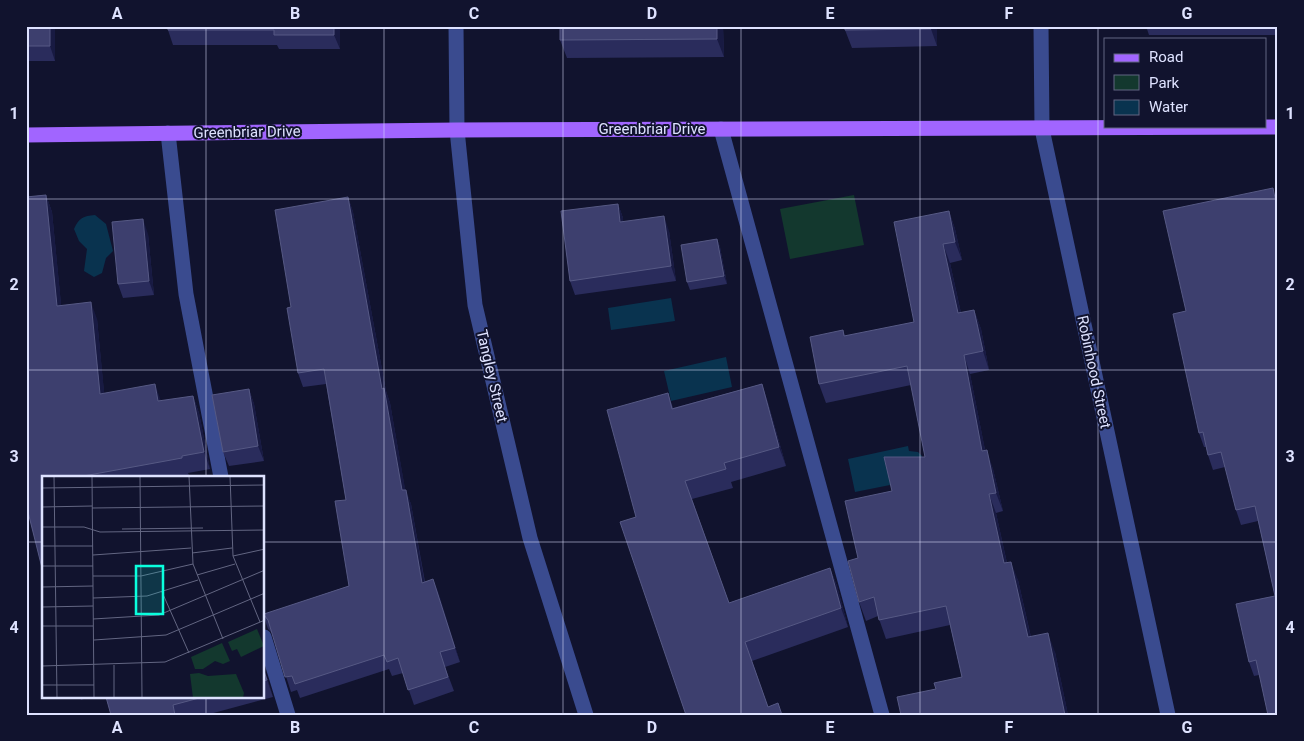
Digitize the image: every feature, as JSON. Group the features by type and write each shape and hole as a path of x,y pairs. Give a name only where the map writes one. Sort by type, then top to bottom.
{"main road":[{"name":"Greenbriar Drive","path":"26,134 457,130 1160,128"}],"street":[{"name":"Tangley Street","path":"456,26 457,130 475,305 530,538 583,714"},
{"name":"Robinhood Street","path":"1041,26 1042,129 1168,715"},
{"path":"721,129 882,715"},
{"path":"168,133 186,294 221,476"},
{"path":"265,640 288,715"}],"green space":[{"path":"854,195 864,245 790,259 780,209"}],"water":[{"path":"95,215 106,224 113,251 106,258 102,273 94,277 84,271 87,249 79,241 74,229 82,218"},
{"path":"671,298 675,321 611,330 608,308"},
{"path":"726,357 732,387 671,401 664,371"},
{"path":"908,446 909,451 918,452 922,456 922,462 915,480 855,492 848,459"}],"building":[{"path":"26,26 50,26 50,46 26,46"},
{"path":"168,26 334,26 334,35 274,35 274,30 168,30"},
{"path":"560,26 717,26 717,39 560,40"},
{"path":"845,26 931,26 931,29 845,30"},
{"path":"1273,188 1275,198 1278,198 1278,715 1268,715 1256,660 1249,662 1236,604 1275,596 1255,506 1236,510 1221,452 1208,455 1203,432 1199,433 1173,314 1186,311 1163,211"},
{"path":"46,195 57,306 91,302 100,394 155,384 158,401 193,396 204,452 182,456 182,458 83,476 42,476 42,568 26,504 26,197"},
{"path":"348,197 382,389 384,388 402,490 406,490 422,583 433,579 455,648 440,652 448,677 408,690 398,658 387,662 384,655 295,684 292,676 285,677 268,620 265,616 265,614 349,586 335,501 346,500 324,369 298,373 287,308 291,307 275,210"},
{"path":"618,204 620,222 664,216 671,266 570,281 561,211"},
{"path":"949,211 955,242 943,244 958,313 974,310 983,351 964,355 982,451 987,450 996,493 989,494 1004,563 1011,562 1028,637 1048,633 1065,715 901,715 897,697 936,689 934,683 962,677 946,606 879,620 874,597 859,602 848,561 858,558 845,501 892,491 884,457 925,457 907,366 819,384 810,337 843,330 844,336 914,322 894,222"},
{"path":"143,219 149,281 118,284 112,222"},
{"path":"717,239 724,276 687,282 681,245"},
{"path":"762,384 779,447 724,463 726,469 685,481 729,603 830,568 841,608 745,642 768,707 778,703 782,715 686,715 620,522 636,517 607,410 668,393 672,409"},
{"path":"249,389 258,446 223,452 212,395"},
{"path":"106,698 199,698 173,705 175,715 111,715"}]}
